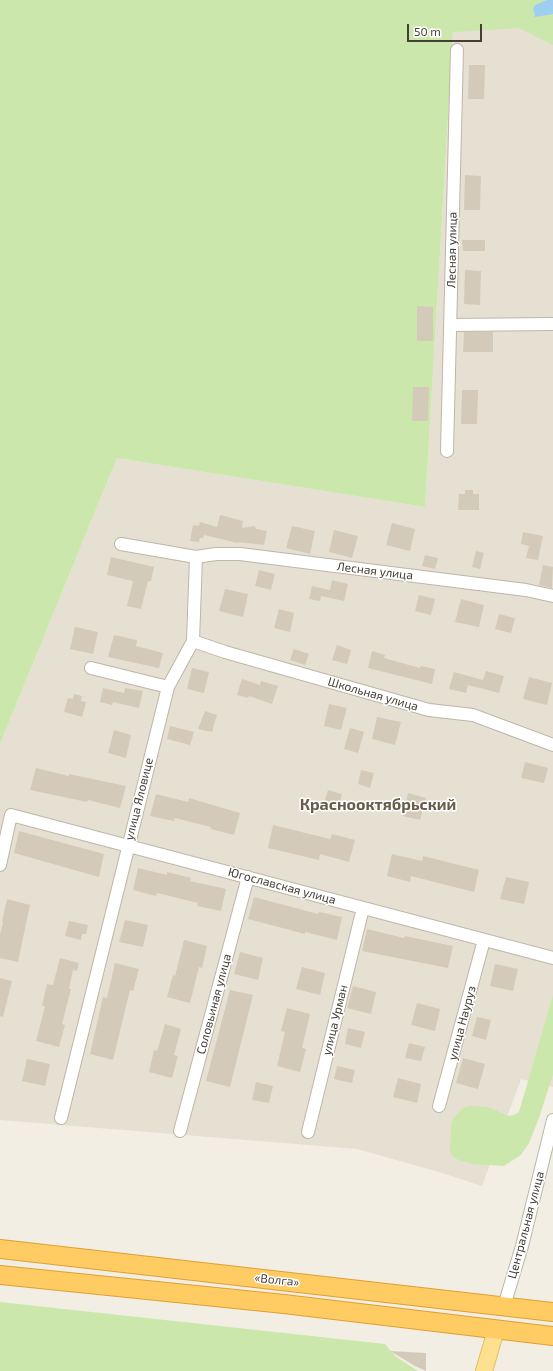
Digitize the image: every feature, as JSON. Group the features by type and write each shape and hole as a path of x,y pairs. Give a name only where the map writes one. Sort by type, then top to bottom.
{"highway":[{"name":"«Волга»","path":"0,1249 553,1312"},
{"name":"«Волга»","path":"0,1275 284,1304 553,1336"},
{"path":"496,1330 504,1306"}],"main road":[{"path":"484,1371 496,1330"}],"street":[{"name":"Лесная улица","path":"447,451 457,50"},
{"path":"450,325 553,324"},
{"path":"121,544 196,557"},
{"name":"Лесная улица","path":"196,557 216,554 240,554 526,590 553,596"},
{"name":"улица Яловице","path":"61,1118 168,687 193,641 196,557"},
{"name":"Школьная улица","path":"193,641 225,652 429,710 474,714 553,746"},
{"path":"91,668 168,687"},
{"name":"Югославская улица","path":"0,865 11,815 553,958"},
{"name":"Соловьиная улица","path":"180,1130 248,878"},
{"name":"улица Урман","path":"308,1132 363,908"},
{"name":"улица Науруз","path":"439,1106 484,940"},
{"name":"Центральная улица","path":"504,1306 522,1246 553,1120"}],"shaded area":[{"path":"553,9 553,1087 521,1079 482,1186 439,1172 357,1149 0,1120 0,744 117,458 425,507 453,32"}],"green space":[{"path":"0,0 553,0 553,45 519,28 453,32 425,507 117,458 0,744"},
{"path":"553,995 553,1074 539,1118 529,1143 521,1155 504,1166 472,1164 453,1157 450,1150 451,1125 454,1118 463,1108 469,1106 489,1107 508,1116 519,1112"},
{"path":"0,1302 385,1344 395,1356 418,1371 0,1371"}],"water":[{"path":"547,0 553,0 553,14 535,17 533,8 535,5"}],"building":[{"path":"469,65 485,65 484,99 468,99"},
{"path":"465,175 481,176 480,210 464,210"},
{"path":"462,240 485,240 485,251 463,251"},
{"path":"465,270 481,271 480,305 464,304"},
{"path":"417,306 433,307 433,341 417,341"},
{"path":"464,332 493,332 493,352 463,352"},
{"path":"413,387 429,387 428,421 412,421"},
{"path":"462,390 478,390 477,424 461,424"},
{"path":"465,490 473,490 473,494 479,494 479,510 458,510 459,494 465,494"},
{"path":"220,515 243,521 242,528 255,526 256,529 267,531 264,545 238,543 204,535 203,538 200,538 199,542 190,541 193,525 199,526 200,522 217,527"},
{"path":"392,523 415,529 410,551 386,545"},
{"path":"292,526 315,531 310,554 286,548"},
{"path":"334,530 358,536 352,558 329,552"},
{"path":"523,532 543,536 538,560 526,558 529,546 521,544"},
{"path":"476,551 484,553 480,569 472,567"},
{"path":"425,555 438,558 435,569 422,566"},
{"path":"111,557 154,567 151,581 148,581 141,609 127,606 133,581 107,575"},
{"path":"543,565 553,567 552,588 539,585"},
{"path":"259,570 275,574 271,590 255,586"},
{"path":"332,580 348,584 344,601 321,596 320,601 309,599 312,586 330,590"},
{"path":"225,589 248,594 243,617 219,611"},
{"path":"419,595 435,599 431,615 415,611"},
{"path":"461,599 484,605 479,627 455,622"},
{"path":"279,609 294,613 290,632 274,628"},
{"path":"499,614 515,618 511,633 495,629"},
{"path":"75,627 98,632 93,654 70,649"},
{"path":"114,635 137,640 136,646 163,653 159,668 108,657"},
{"path":"337,645 351,650 347,664 332,660"},
{"path":"294,649 309,654 305,665 290,660"},
{"path":"372,651 385,655 384,658 420,668 421,666 435,669 432,684 368,668"},
{"path":"192,668 209,672 204,693 187,689"},
{"path":"486,671 504,676 499,693 468,685 466,693 449,689 454,672 483,680"},
{"path":"529,677 552,683 547,705 523,699"},
{"path":"242,679 260,685 261,681 278,686 272,704 249,696 248,698 237,695"},
{"path":"103,688 124,693 125,688 143,691 139,708 113,702 112,705 100,702"},
{"path":"74,694 82,696 81,701 86,702 82,717 64,712 68,698 73,699"},
{"path":"329,704 347,708 341,730 324,726"},
{"path":"205,711 217,715 212,732 198,729"},
{"path":"377,717 401,722 395,745 372,739"},
{"path":"170,726 194,732 190,745 167,739"},
{"path":"350,728 364,732 358,753 344,749"},
{"path":"114,730 131,735 126,758 108,753"},
{"path":"525,762 548,768 544,783 521,778"},
{"path":"36,768 69,776 69,774 126,786 120,808 88,800 87,802 30,790"},
{"path":"361,770 374,773 370,788 358,784"},
{"path":"328,790 342,794 338,811 323,807"},
{"path":"408,793 426,798 420,820 403,816"},
{"path":"156,794 188,802 189,798 240,813 234,835 211,829 211,827 175,818 174,821 150,816"},
{"path":"273,825 330,839 332,834 355,840 349,862 320,854 319,860 268,848"},
{"path":"19,831 104,854 99,877 14,853"},
{"path":"392,854 422,861 423,856 479,870 474,892 411,876 410,882 387,876"},
{"path":"138,868 167,875 167,872 191,878 190,881 226,889 221,911 197,906 198,903 157,893 156,896 133,890"},
{"path":"506,877 529,882 524,904 500,899"},
{"path":"254,897 318,914 319,912 342,917 337,940 305,932 305,934 248,919"},
{"path":"7,899 30,905 18,962 0,958 0,935"},
{"path":"125,920 148,925 143,947 119,942"},
{"path":"69,921 88,925 86,934 82,934 81,940 65,936"},
{"path":"367,929 404,938 405,936 453,946 448,968 362,951"},
{"path":"184,940 207,946 202,968 199,967 190,1003 167,997 173,975 175,976"},
{"path":"240,952 263,958 258,980 234,974"},
{"path":"60,958 79,963 77,971 73,970 69,989 71,989 62,1024 65,1025 59,1047 36,1041 45,1006 42,1006 47,984 53,985"},
{"path":"115,963 139,969 133,991 130,990 113,1060 90,1054 103,997 107,998"},
{"path":"495,964 518,969 513,991 490,986"},
{"path":"302,967 325,973 320,995 296,989"},
{"path":"0,978 12,981 3,1017 0,1016"},
{"path":"353,986 376,992 371,1014 347,1008"},
{"path":"230,990 253,995 230,1087 206,1081"},
{"path":"417,1003 440,1009 435,1031 411,1025"},
{"path":"287,1008 310,1014 302,1048 306,1049 300,1072 277,1066 285,1032 281,1031"},
{"path":"477,1017 491,1020 486,1040 472,1036"},
{"path":"165,1024 181,1029 174,1055 178,1056 172,1078 149,1072 154,1050 157,1051"},
{"path":"348,1028 365,1032 361,1048 345,1044"},
{"path":"409,1043 425,1047 421,1061 405,1058"},
{"path":"463,1058 485,1064 478,1089 456,1083"},
{"path":"27,1059 50,1064 45,1086 22,1081"},
{"path":"337,1066 355,1070 352,1083 334,1079"},
{"path":"398,1078 421,1084 417,1103 393,1097"},
{"path":"256,1082 273,1086 269,1103 252,1100"},
{"path":"390,1351 426,1353 426,1371 415,1366"}],"district":[{"name":"Краснооктябрьский","path":"378,805"}]}
